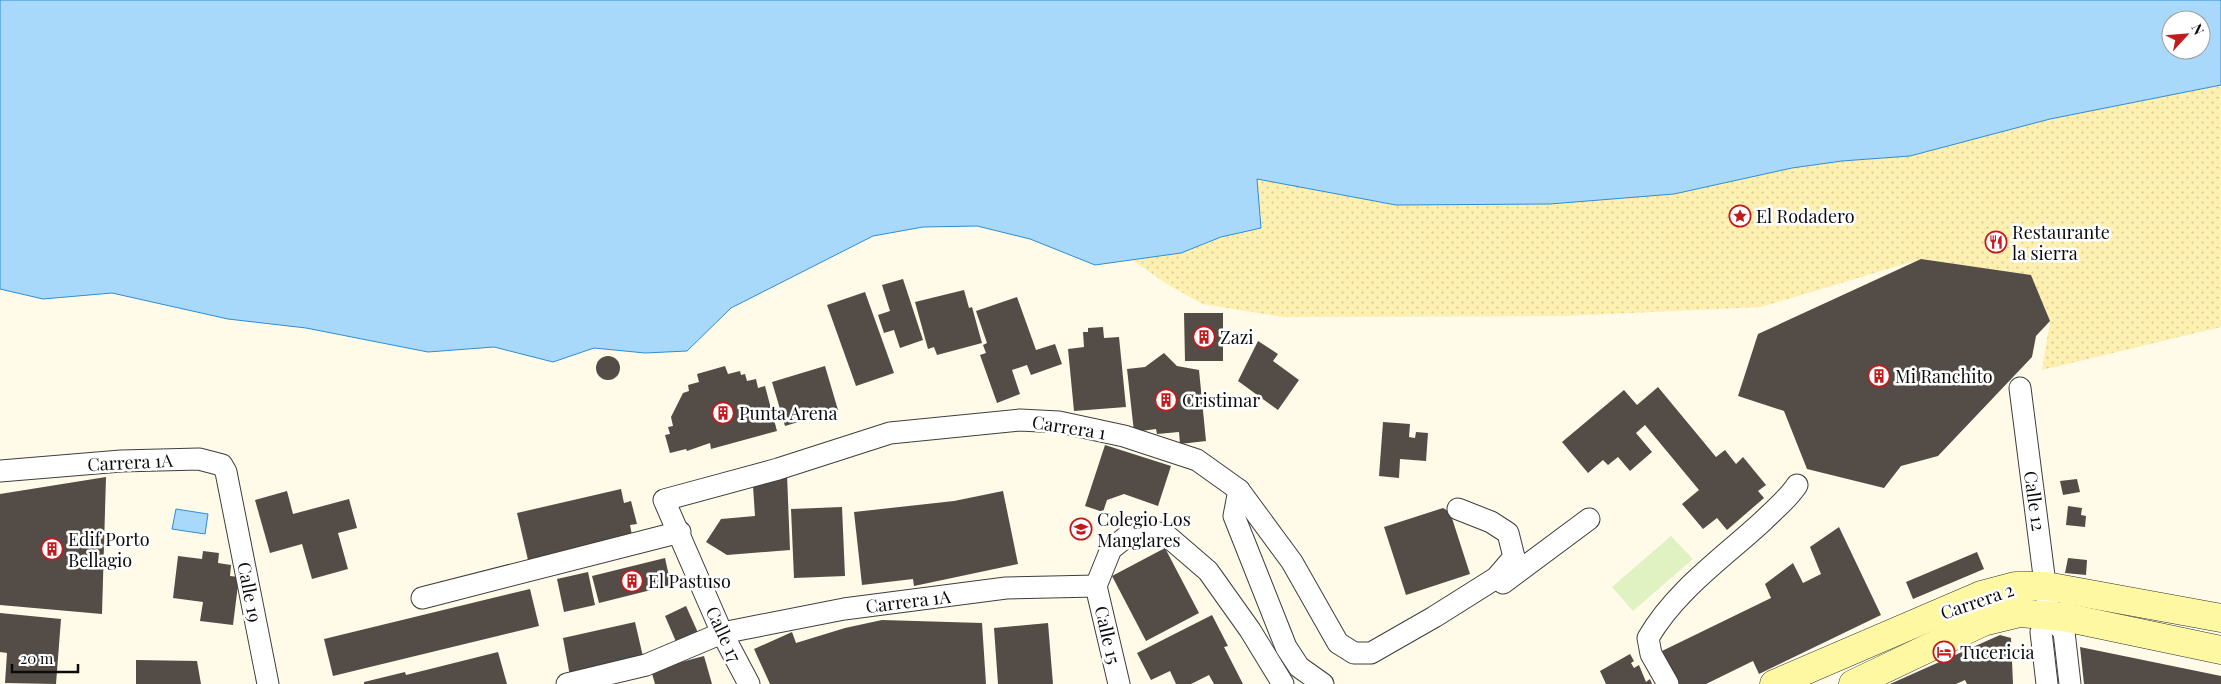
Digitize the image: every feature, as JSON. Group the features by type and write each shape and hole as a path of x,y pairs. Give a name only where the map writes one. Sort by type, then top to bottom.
{"street":[{"name":"Calle 12","path":"2020,388 2049,615 2041,632 2047,684"},
{"name":"Carrera 1","path":"664,500 778,469 890,433 1020,420 1059,422 1124,436 1197,460 1239,490 1292,562 1338,643 1354,653 1371,653 1434,617"},
{"name":"Carrera 1A","path":"0,471 121,461 199,459 212,461 222,466 226,472 232,500"},
{"path":"1668,684 1651,654 1648,638 1659,618 1691,584 1782,503 1797,485"},
{"path":"1239,490 1234,516 1286,648 1300,667 1322,684"},
{"name":"Calle 19","path":"232,500 268,684"},
{"name":"Calle 17","path":"664,500 680,532 722,632 749,684"},
{"path":"1434,617 1496,578 1514,557 1508,533 1491,522 1458,509"},
{"path":"1434,617 1502,584 1589,519"},
{"path":"1096,586 1111,549 1135,530 1165,534 1208,571 1250,630 1283,684"},
{"path":"422,598 680,532"},
{"name":"Carrera 1A","path":"567,684 646,665 722,632 844,609 1006,588 1096,586"},
{"name":"Calle 15","path":"1096,586 1119,684"},
{"name":"Carrera 2","path":"1774,684 1981,595 2015,586 2046,586 2221,618"},
{"name":"Carrera 2","path":"1853,684 1983,622 2020,613 2049,615 2221,650"},
{"path":"2049,615 2064,632 2070,684"}],"sand":[{"name":"El Rodadero","path":"2221,85 2221,327 2042,370 2050,321 2031,275 1921,259 1761,307 1566,316 1283,317 1203,304 1170,286 1132,260 1181,253 1228,235 1260,228 1256,179 1396,205 1549,204 1674,194 1792,168 1842,161 1910,156 2050,119"}],"green space":[{"path":"1671,536 1693,559 1633,611 1612,587"}],"water":[{"path":"0,0 2221,0 2221,85 2050,119 1910,156 1842,161 1792,168 1674,194 1550,204 1396,205 1257,179 1261,228 1221,237 1181,253 1095,265 1030,239 977,226 923,227 873,236 731,308 687,351 645,353 594,348 553,362 494,347 428,352 306,328 228,319 112,293 43,299 0,289"},
{"path":"176,509 208,514 205,534 172,529"}],"building":[{"name":"Mi Ranchito","path":"1921,259 2031,275 2050,321 2036,336 2032,357 1938,456 1901,466 1884,488 1807,469 1784,411 1738,396 1758,334"},
{"path":"903,279 923,340 900,348 894,330 884,333 878,315 890,311 882,285"},
{"path":"964,290 969,308 972,307 982,343 937,355 934,347 928,349 915,302"},
{"path":"865,292 894,373 856,386 827,305"},
{"path":"1017,297 1036,350 1055,344 1062,364 1031,375 1027,365 1012,370 1020,394 997,403 980,355 986,353 983,345 987,343 976,311"},
{"name":"Zazi","path":"1184,313 1223,313 1223,361 1185,361"},
{"path":"1103,327 1104,338 1119,337 1126,407 1074,411 1068,349 1084,347 1083,332 1088,332 1088,328"},
{"path":"1258,341 1278,354 1273,361 1299,380 1278,410 1238,381"},
{"name":"Cristimar","path":"1164,353 1177,366 1199,370 1206,441 1180,444 1179,432 1157,434 1156,429 1134,432 1127,369 1145,367"},
{"path":"608,356 616,360 620,368 616,376 608,380 600,376 596,368 600,360"},
{"name":"Punta Arena","path":"725,366 728,374 740,371 741,375 745,374 747,381 756,379 758,388 765,386 777,431 711,449 710,443 687,451 686,449 670,453 665,435 670,434 668,427 673,426 671,417 683,393 689,391 688,385 699,382 697,374"},
{"path":"825,366 838,410 785,426 772,382"},
{"path":"1658,387 1716,457 1725,450 1736,464 1743,457 1766,485 1758,491 1764,498 1727,530 1717,518 1703,529 1682,504 1699,490 1645,425 1636,433 1652,452 1630,471 1618,457 1608,465 1603,460 1588,473 1562,442 1624,390 1637,405"},
{"path":"1383,422 1410,424 1409,437 1415,438 1416,432 1428,433 1426,461 1400,459 1399,478 1379,476"},
{"path":"1105,445 1171,466 1158,506 1124,494 1107,500 1103,512 1085,506"},
{"path":"787,474 790,550 727,555 706,542 721,519 755,516 753,486"},
{"name":"Edif Porto Bellagio","path":"106,477 102,614 0,605 0,494"},
{"path":"2077,479 2080,492 2063,495 2060,481"},
{"path":"621,489 624,503 631,501 637,524 630,525 632,535 528,560 517,513"},
{"path":"287,491 293,514 349,499 357,528 338,533 348,569 312,579 302,544 270,553 255,500"},
{"path":"1003,491 1018,564 914,586 913,579 862,585 854,512 954,501"},
{"path":"2068,506 2082,508 2081,515 2086,516 2085,527 2066,525"},
{"path":"842,507 845,576 794,578 791,509"},
{"path":"1443,508 1450,512 1470,574 1406,595 1384,527"},
{"path":"1839,527 1881,615 1759,674 1753,661 1706,684 1678,684 1662,651 1771,598 1765,584 1793,563 1803,583 1821,574 1810,547"},
{"path":"1165,548 1199,613 1146,641 1112,576"},
{"path":"203,551 219,553 218,563 231,565 230,576 239,577 233,625 200,621 203,602 173,598 178,556 202,559"},
{"path":"1977,552 1984,569 1913,599 1906,582"},
{"name":"El Pastuso","path":"665,558 671,585 599,603 592,576"},
{"path":"2068,558 2087,560 2086,575 2065,573"},
{"path":"588,572 595,605 564,612 557,579"},
{"path":"530,589 539,626 333,676 324,639"},
{"path":"686,606 699,635 677,644 665,616"},
{"path":"0,613 61,619 56,684 5,683 7,653 0,652"},
{"path":"1212,615 1228,646 1224,647 1243,684 1214,684 1209,675 1191,684 1176,684 1170,671 1151,680 1137,653"},
{"path":"882,620 982,623 986,684 770,684 754,649 792,632 796,643 845,628"},
{"path":"635,622 644,661 570,676 563,638"},
{"path":"1048,623 1053,684 998,684 994,628"},
{"path":"2000,635 2011,638 2013,684 1967,684 1965,680 1956,684 1890,684"},
{"path":"2080,647 2221,676 2221,684 2084,684"},
{"path":"498,652 507,684 364,684 364,682 405,672 406,675"},
{"path":"1630,654 1634,661 1631,663 1634,668 1639,665 1646,682 1650,679 1652,684 1606,684 1600,671"},
{"path":"704,656 712,684 655,684 651,670"},
{"path":"136,660 197,661 201,684 136,684"}],"place":[{"name":"El Rodadero","path":"1740,216"},
{"name":"Restaurante la sierra","path":"1996,242"},
{"name":"Zazi","path":"1204,337"},
{"name":"Mi Ranchito","path":"1879,376"},
{"name":"Cristimar","path":"1166,400"},
{"name":"Punta Arena","path":"723,413"},
{"name":"Colegio Los Manglares","path":"1081,529"},
{"name":"Edif Porto Bellagio","path":"52,549"},
{"name":"El Pastuso","path":"632,581"},
{"name":"Tucericia","path":"1944,652"}]}
